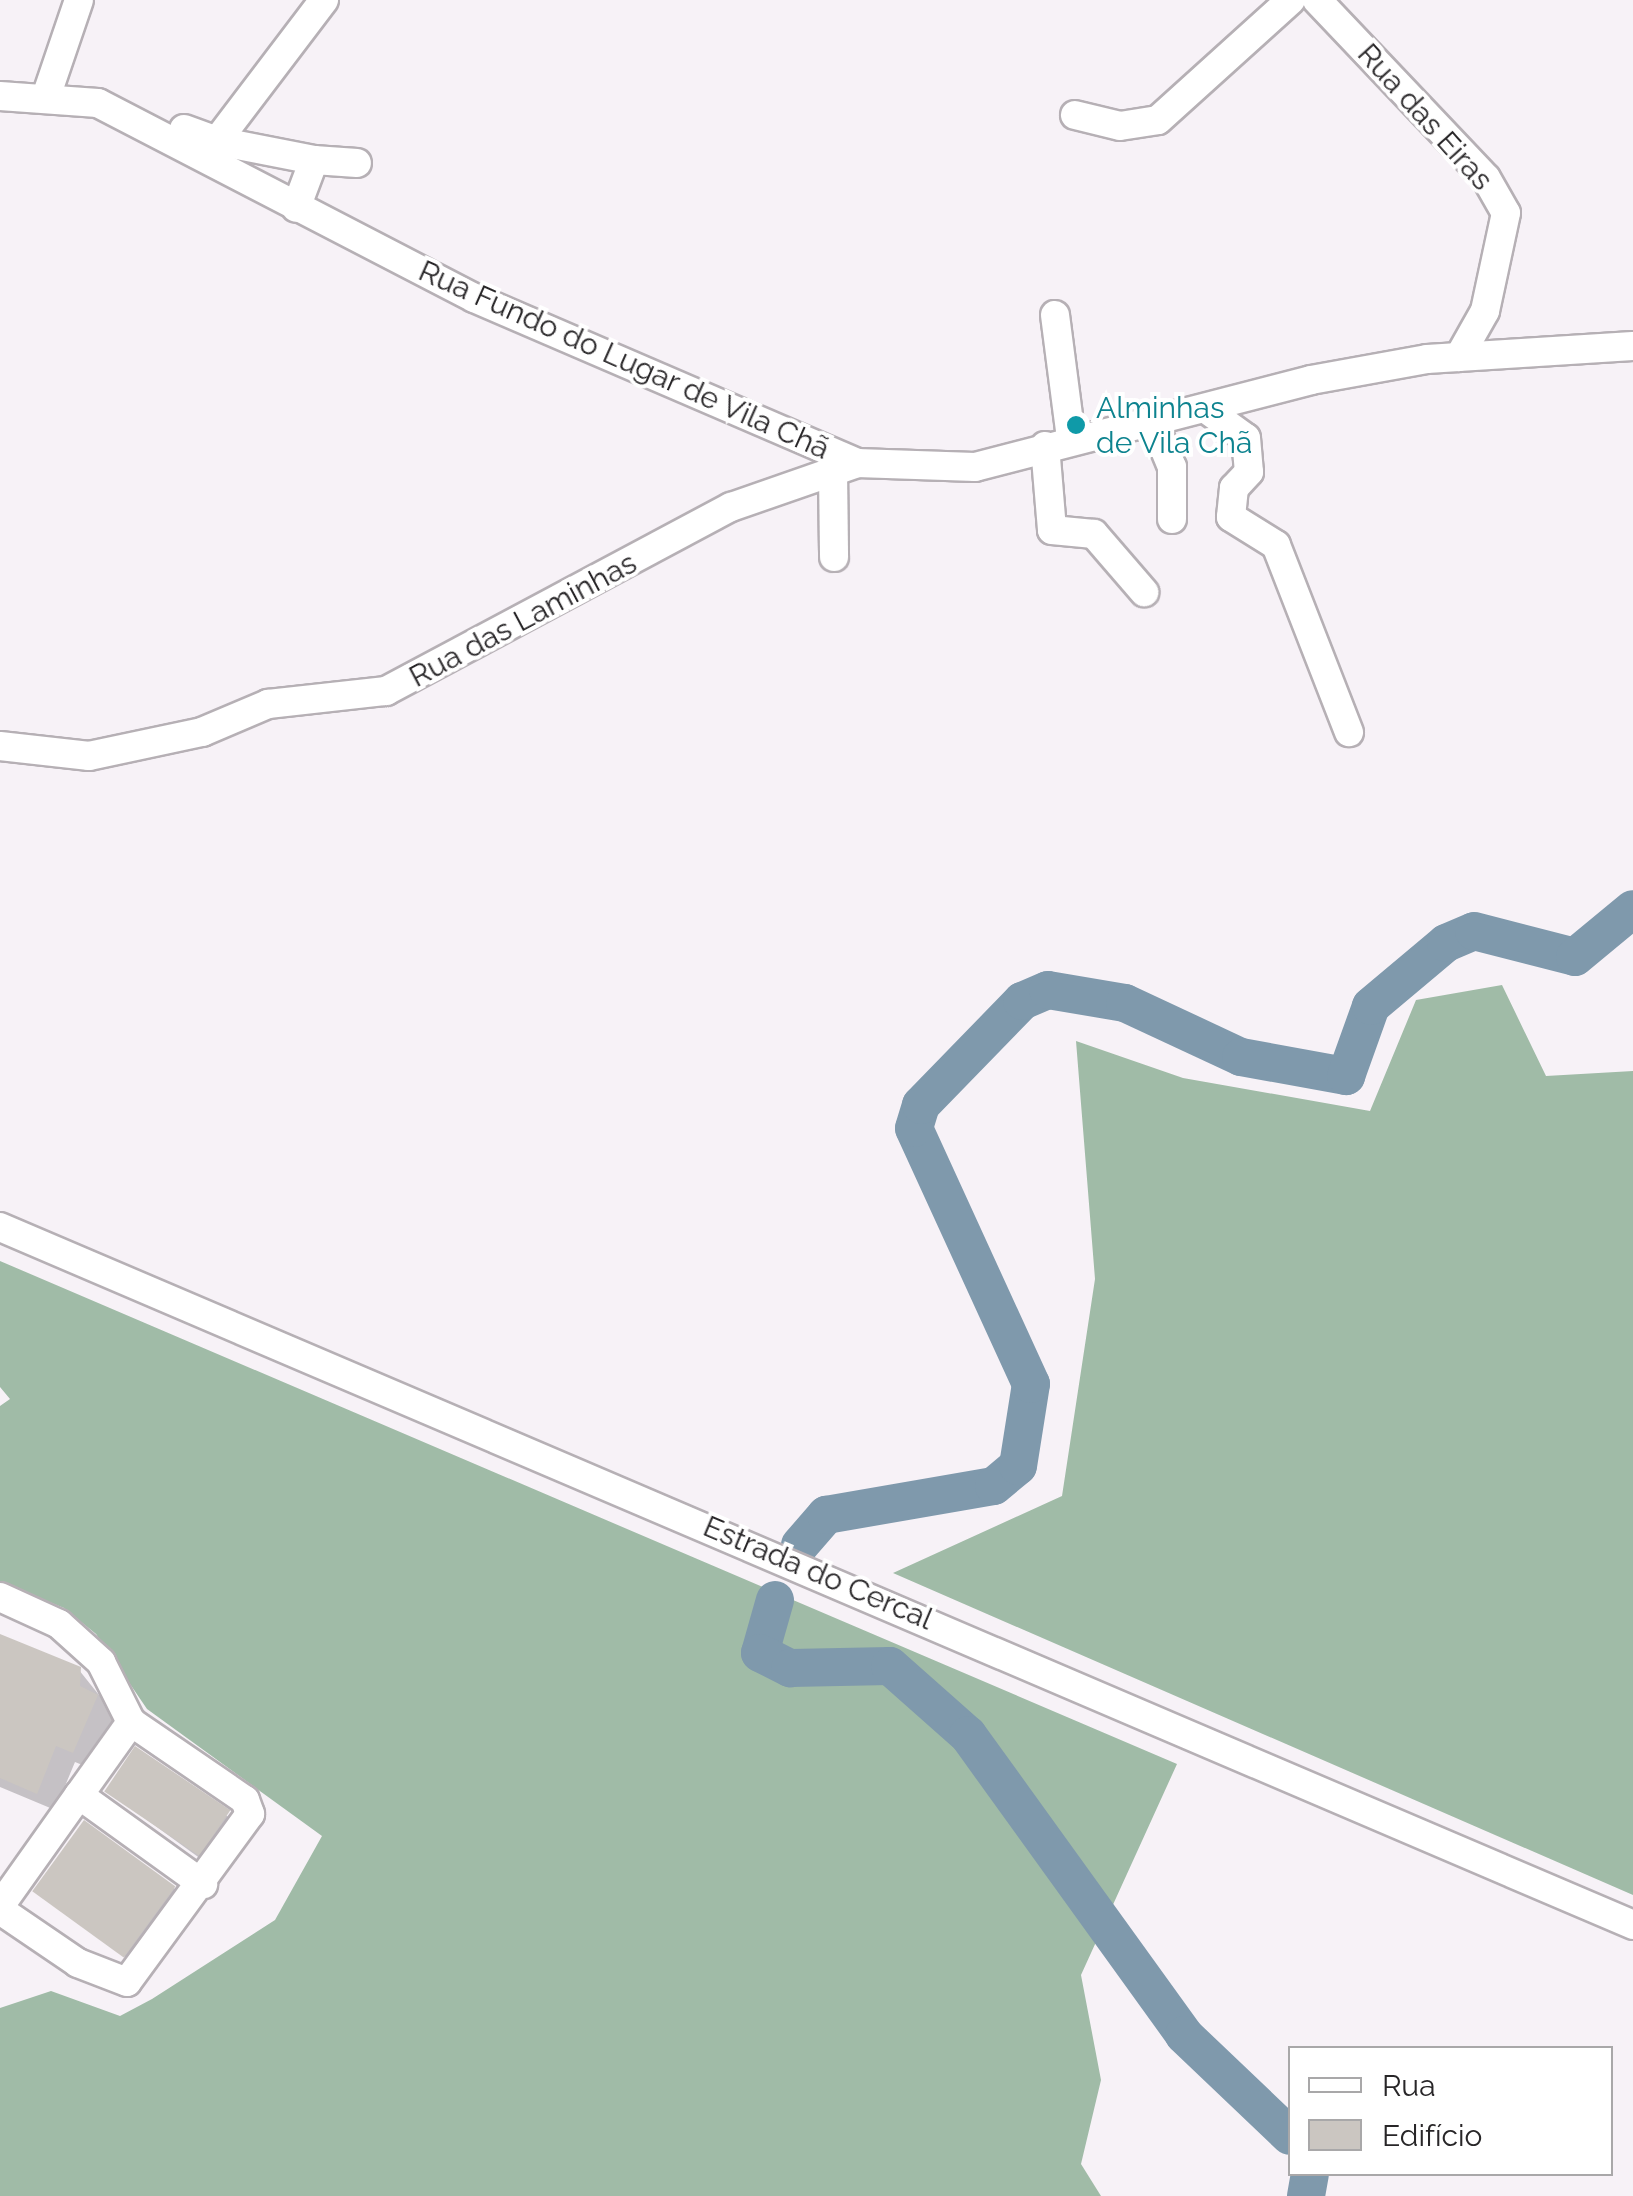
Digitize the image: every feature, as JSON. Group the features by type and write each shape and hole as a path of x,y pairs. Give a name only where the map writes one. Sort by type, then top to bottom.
{"street":[{"path":"47,94 79,0"},
{"path":"216,141 324,0"},
{"path":"1075,115 1120,126 1158,120 1291,0"},
{"name":"Rua das Eiras","path":"1317,0 1486,178 1506,214 1484,311 1459,357"},
{"name":"Rua Fundo do Lugar de Vila Chã","path":"0,96 47,94 125,116 474,298 845,467 975,467 1058,442 1206,410 1312,380 1459,357 1633,346"},
{"path":"125,116 216,141 314,160 357,163"},
{"path":"296,208 314,160"},
{"path":"1055,315 1058,442 1052,530 1094,534 1144,592"},
{"path":"1206,410 1246,438 1249,472 1234,488 1231,517 1276,545 1349,732"},
{"path":"1153,421 1172,467 1172,519"},
{"path":"834,557 845,467"},
{"name":"Rua das Laminhas","path":"0,746 88,756 202,732 268,704 386,691 731,507 845,467"},
{"name":"Estrada do Cercal","path":"0,1227 1633,1925"},
{"path":"0,1597 59,1624 100,1662 132,1722 244,1800 250,1814 203,1884 128,1982 78,1963 0,1908 132,1722"},
{"path":"79,1794 203,1884"}],"green space":[{"path":"1502,985 1546,1076 1633,1071 1633,1895 893,1573 1062,1496 1095,1279 1076,1041 1183,1078 1370,1111 1416,1000"},
{"path":"0,1261 1177,1764 1081,1975 1101,2080 1081,2164 1101,2196 0,2196 0,2008 51,1991 120,2016 152,1999 275,1920 322,1836 147,1709 96,1634 64,1608 0,1582 0,1406 10,1399 0,1387"}],"building":[{"path":"0,1634 81,1667 80,1686 98,1695 73,1753 56,1746 37,1794 0,1778"},
{"path":"135,1746 230,1810 200,1856 104,1792"},
{"path":"84,1820 175,1886 124,1958 32,1891"}],"waterway":[{"path":"800,1545 826,1515 994,1486 1018,1466 1031,1384 914,1128 921,1105 1022,1001 1048,990 1125,1003 1241,1057 1346,1076 1371,1006 1446,943 1474,931 1575,957 1633,909"},
{"path":"775,1600 760,1653 790,1668 890,1666 968,1735 1184,2035 1288,2134"},
{"path":"1306,2196 1310,2176"}],"place":[{"name":"Alminhas de Vila Chã","path":"1076,425"}]}
